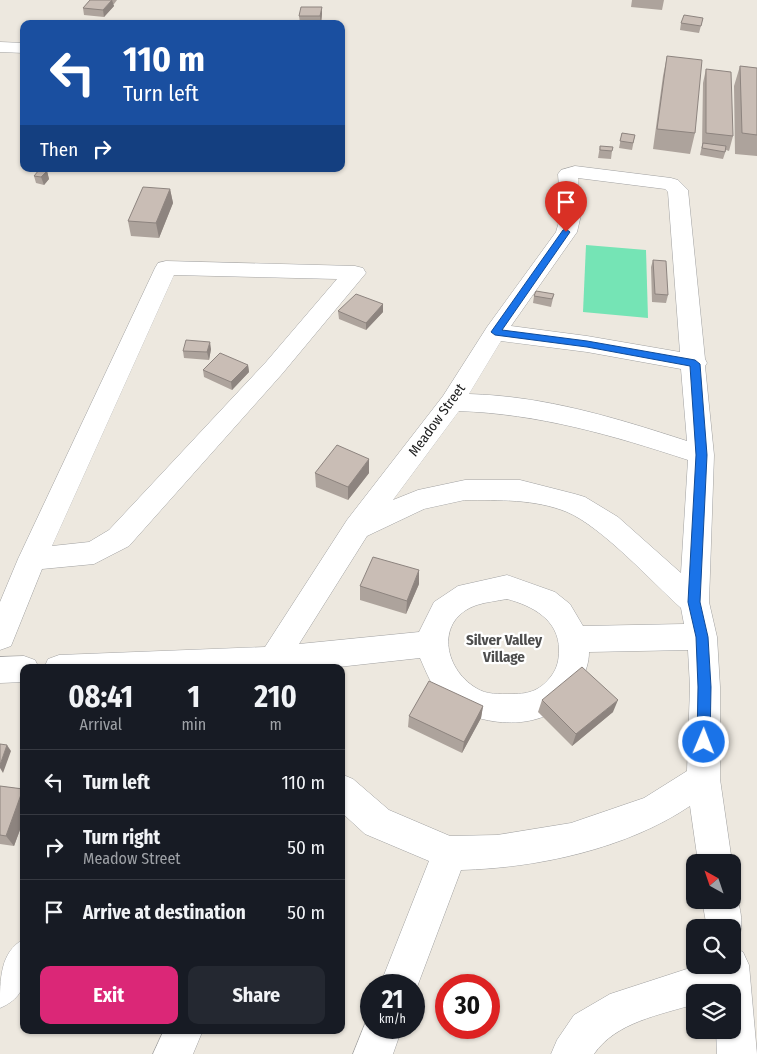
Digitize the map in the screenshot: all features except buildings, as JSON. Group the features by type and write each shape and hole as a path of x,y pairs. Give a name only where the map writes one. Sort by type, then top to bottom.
{"street":[{"path":"0,47 20,48"},
{"name":"Meadow Street","path":"274,664 357,528 452,402 495,332 566,232 572,215 567,181 571,173 671,184 678,190 695,364"},
{"path":"0,637 32,560 166,268 355,273 274,368 119,538 94,553 32,560"},
{"path":"495,332 587,344 695,364 701,455 694,602 702,637 705,687 703,779 714,854"},
{"path":"452,402 516,406 582,418 635,432 701,455"},
{"path":"357,528 418,500 465,490 520,490 575,504 608,525 694,602"},
{"path":"507,587 530,592 550,604 565,620 574,639 575,660 569,679 555,695 535,706 512,710 487,708 465,698 447,683 436,664 432,644 436,624 447,607 464,595 485,588 507,587"},
{"path":"574,639 702,637"},
{"path":"274,664 432,644"},
{"path":"0,670 20,669"},
{"path":"345,794 377,822 450,852 497,852 571,840 654,811 703,779"},
{"path":"403,974 450,852"},
{"path":"0,989 20,962"},
{"path":"571,1054 588,1029 623,1007 719,974"},
{"path":"731,974 737,1054"},
{"path":"172,1054 182,1034"},
{"path":"373,1054 379,1039"}],"green space":[{"path":"586,245 646,250 648,318 583,312"}],"district":[{"name":"Silver Valley Village","path":"504,648"}],"route":[{"path":"566,232 495,332 587,344 695,364 701,455 694,602 702,637 705,687 704,742"}]}
